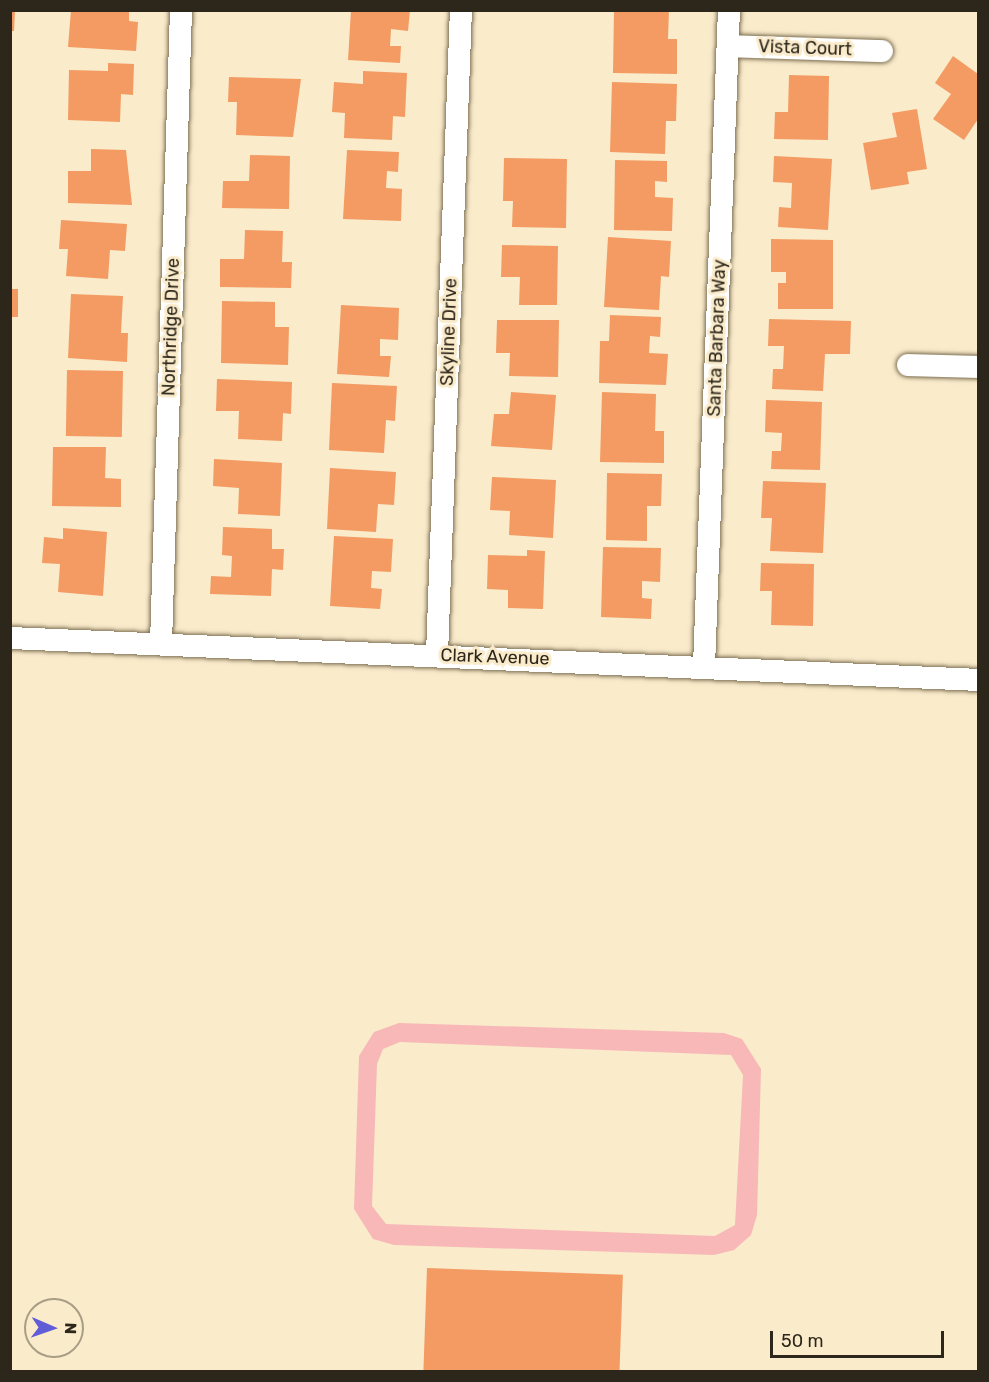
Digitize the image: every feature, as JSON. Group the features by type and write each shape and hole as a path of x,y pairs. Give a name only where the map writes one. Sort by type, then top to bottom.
{"street":[{"name":"Northridge Drive","path":"161,643 181,10"},
{"name":"Skyline Drive","path":"437,654 461,10"},
{"name":"Santa Barbara Way","path":"704,666 729,10"},
{"name":"Vista Court","path":"728,46 882,51"},
{"path":"908,365 978,367"},
{"name":"Clark Avenue","path":"10,638 437,654 978,680"}],"shaded area":[{"path":"399,1023 724,1033 742,1039 761,1069 757,1215 751,1235 734,1250 714,1255 394,1245 373,1239 354,1209 359,1056 374,1032","holes":["400,1042 731,1055 743,1075 735,1225 715,1236 386,1224 372,1206 377,1064 383,1049"]}],"building":[{"path":"10,10 15,10 14,31 10,31"},
{"path":"71,10 129,10 129,21 138,22 136,51 68,47"},
{"path":"351,10 410,10 408,31 391,29 390,46 401,46 400,63 348,60"},
{"path":"614,10 669,10 668,39 677,39 677,74 613,73"},
{"path":"953,56 978,74 978,119 964,140 933,119 951,94 935,83"},
{"path":"108,63 134,64 133,95 121,94 120,122 68,120 69,70 108,71"},
{"path":"363,71 407,73 405,117 393,116 392,140 344,138 345,113 332,112 334,82 363,84"},
{"path":"789,75 829,76 828,140 774,139 775,112 788,112"},
{"path":"229,77 301,79 293,137 236,135 237,102 228,102"},
{"path":"612,82 677,84 676,121 666,121 665,154 610,152"},
{"path":"917,109 927,169 907,172 909,184 871,190 863,143 897,137 892,113"},
{"path":"91,149 126,150 132,205 68,203 68,171 91,171"},
{"path":"347,150 399,152 398,172 387,171 386,188 402,189 401,221 343,219"},
{"path":"250,155 290,156 289,209 222,208 223,181 249,181"},
{"path":"774,156 832,159 828,230 778,227 779,207 791,208 792,183 773,182"},
{"path":"504,158 567,159 566,228 512,227 513,201 503,201"},
{"path":"615,160 667,161 667,182 655,181 655,197 673,198 672,231 614,230"},
{"path":"61,220 127,224 125,251 110,250 108,279 66,276 68,249 59,249"},
{"path":"245,230 283,231 282,262 292,262 291,288 220,287 220,259 244,259"},
{"path":"608,237 671,241 669,277 661,276 659,310 604,307"},
{"path":"771,239 833,240 833,309 778,309 778,283 786,283 786,272 771,272"},
{"path":"502,245 558,246 557,305 519,305 520,277 501,277"},
{"path":"10,289 18,289 18,317 10,317"},
{"path":"71,294 123,296 121,333 128,333 127,362 68,358"},
{"path":"222,301 275,302 275,327 289,327 288,365 221,363"},
{"path":"341,305 399,308 398,340 380,339 380,356 391,356 389,377 337,374"},
{"path":"610,315 661,317 660,337 650,336 649,353 668,354 666,385 599,383 600,341 609,341"},
{"path":"769,319 851,321 850,354 825,354 823,391 772,389 773,369 783,369 784,346 768,346"},
{"path":"497,320 559,320 558,377 509,376 510,353 496,353"},
{"path":"67,370 123,371 122,437 66,436"},
{"path":"217,379 292,382 291,414 283,413 282,441 238,439 239,411 216,411"},
{"path":"332,383 397,386 395,421 386,420 384,453 329,450"},
{"path":"511,392 556,395 552,450 491,446 494,414 509,414"},
{"path":"602,392 656,394 655,431 664,431 664,463 600,462"},
{"path":"766,400 822,402 820,470 771,469 772,451 781,451 782,433 765,432"},
{"path":"53,447 106,447 105,478 121,479 121,507 52,506"},
{"path":"214,459 282,463 280,516 238,514 239,488 213,486"},
{"path":"330,468 396,472 394,505 378,504 376,532 327,529"},
{"path":"607,473 662,474 661,506 647,506 647,541 606,540"},
{"path":"492,477 556,480 553,538 509,535 510,511 490,510"},
{"path":"763,481 826,483 823,553 770,551 772,518 761,518"},
{"path":"223,527 272,529 272,549 284,549 283,570 272,569 271,596 210,594 211,576 231,577 232,556 222,555"},
{"path":"63,528 107,532 103,596 58,592 60,564 42,563 44,537 63,539"},
{"path":"334,536 393,539 391,572 372,571 371,588 382,589 380,609 330,606"},
{"path":"603,547 661,548 660,582 642,581 642,598 652,599 651,619 601,617"},
{"path":"527,550 545,551 543,609 508,608 508,590 487,589 488,555 527,556"},
{"path":"761,563 814,564 813,626 771,625 772,591 760,591"},
{"path":"427,1268 623,1275 619,1372 423,1372"}]}
